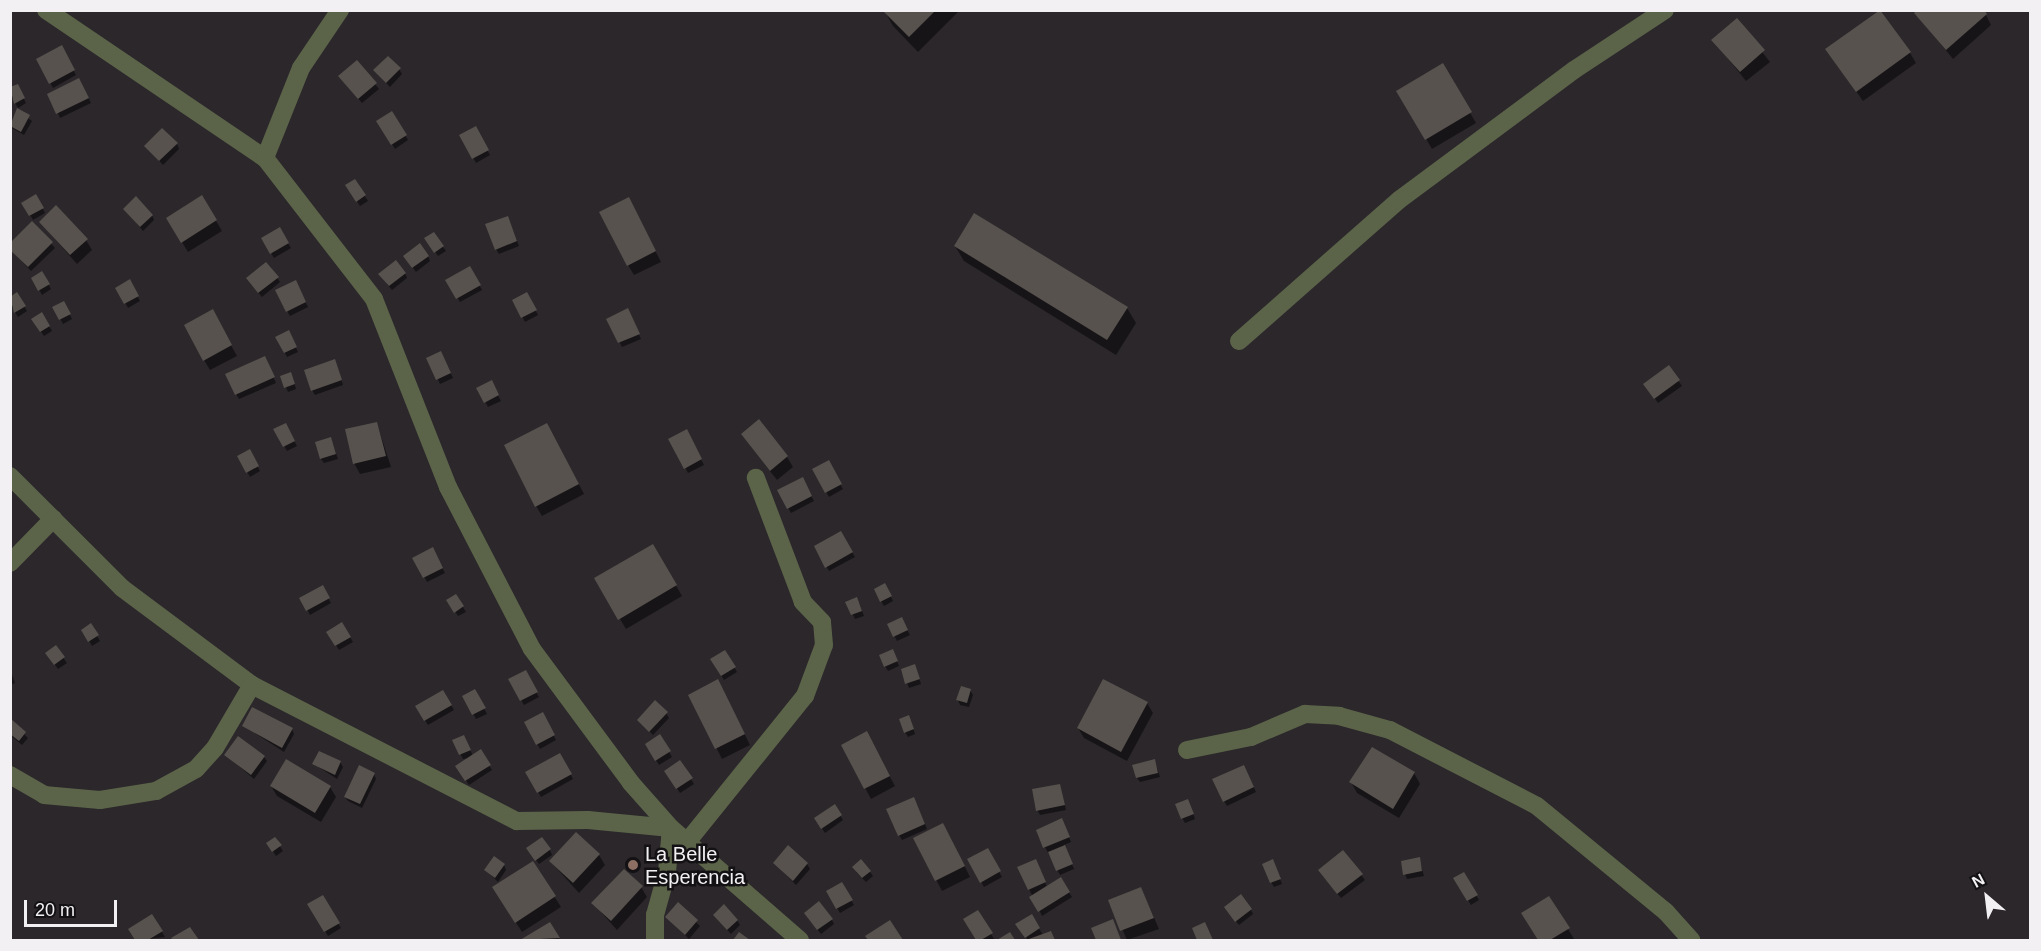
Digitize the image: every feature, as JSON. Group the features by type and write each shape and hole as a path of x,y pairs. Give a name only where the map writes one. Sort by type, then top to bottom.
{"street":[{"path":"46,10 265,158 374,299 448,487 532,649 631,783 671,828 800,940"},
{"path":"265,158 301,68 340,10"},
{"path":"1239,341 1399,200 1574,70 1665,10"},
{"path":"10,476 122,588 252,685 517,821 588,820 671,828"},
{"path":"687,842 805,696 824,645 822,621 803,602 756,478"},
{"path":"10,563 53,519"},
{"path":"10,775 44,795 100,800 156,791 202,762 252,685"},
{"path":"1187,750 1251,737 1305,714 1339,716 1390,730 1537,806 1666,912 1691,940"},
{"path":"655,940 655,915 667,872 671,828"}],"building":[{"path":"882,10 936,10 909,37"},
{"path":"1880,10 1911,52 1856,92 1825,49"},
{"path":"1917,10 1984,10 1987,14 1946,50 1914,13"},
{"path":"1737,18 1765,50 1740,72 1711,40"},
{"path":"62,45 75,70 49,84 36,59"},
{"path":"388,56 401,68 386,83 373,70"},
{"path":"357,60 377,83 358,99 338,76"},
{"path":"1443,63 1472,112 1425,140 1396,91"},
{"path":"79,78 89,98 56,114 47,94"},
{"path":"18,84 25,98 14,104 10,87"},
{"path":"17,108 30,115 21,132 10,126"},
{"path":"392,111 407,135 391,145 376,121"},
{"path":"476,126 489,150 472,159 459,135"},
{"path":"162,128 178,143 159,161 144,146"},
{"path":"355,179 366,195 356,202 345,185"},
{"path":"36,194 44,208 29,216 21,203"},
{"path":"202,195 217,220 181,243 166,218"},
{"path":"136,196 153,215 140,227 123,209"},
{"path":"629,197 656,251 627,266 599,212"},
{"path":"56,205 88,239 70,255 39,222"},
{"path":"974,213 1128,307 1107,340 954,246"},
{"path":"508,216 517,241 495,250 485,224"},
{"path":"32,221 53,242 28,267 10,250 10,243"},
{"path":"280,227 289,243 270,254 261,238"},
{"path":"434,232 444,246 434,253 424,238"},
{"path":"420,243 429,256 412,268 403,256"},
{"path":"396,260 406,273 389,286 378,274"},
{"path":"266,262 279,277 258,293 246,278"},
{"path":"470,266 481,285 456,299 445,280"},
{"path":"42,271 50,284 38,291 31,278"},
{"path":"130,279 139,296 124,304 115,288"},
{"path":"296,280 306,302 286,312 275,290"},
{"path":"17,292 26,306 14,313 10,297"},
{"path":"527,292 537,310 521,318 512,300"},
{"path":"64,301 71,314 59,320 52,307"},
{"path":"628,308 640,334 618,343 606,319"},
{"path":"213,309 232,345 203,361 184,325"},
{"path":"42,312 50,326 40,332 31,319"},
{"path":"289,330 297,347 284,353 275,337"},
{"path":"441,351 451,373 436,380 426,358"},
{"path":"265,356 275,377 235,395 225,374"},
{"path":"335,359 342,380 311,391 304,370"},
{"path":"1669,365 1680,380 1654,399 1643,384"},
{"path":"291,372 295,384 284,388 280,376"},
{"path":"492,380 499,395 484,403 476,388"},
{"path":"759,419 788,456 770,471 741,434"},
{"path":"377,422 386,456 353,464 345,429"},
{"path":"286,423 295,441 283,447 273,429"},
{"path":"547,423 579,484 535,507 504,445"},
{"path":"687,429 702,459 684,469 668,439"},
{"path":"331,437 336,454 320,459 315,442"},
{"path":"250,449 259,466 246,473 237,456"},
{"path":"829,460 842,484 825,493 812,469"},
{"path":"803,477 812,496 787,509 777,490"},
{"path":"841,531 853,552 825,568 814,546"},
{"path":"653,544 677,585 618,620 594,578"},
{"path":"433,547 443,568 423,578 412,558"},
{"path":"885,583 892,596 880,602 874,589"},
{"path":"323,585 330,598 306,611 299,598"},
{"path":"456,594 464,606 454,613 446,600"},
{"path":"857,597 862,611 851,615 845,602"},
{"path":"902,617 908,630 893,637 887,624"},
{"path":"342,622 351,637 335,646 326,632"},
{"path":"91,623 99,635 88,642 81,630"},
{"path":"56,645 65,657 54,665 45,653"},
{"path":"893,649 898,661 884,667 879,655"},
{"path":"725,650 736,667 721,676 710,659"},
{"path":"915,664 920,679 905,684 901,669"},
{"path":"526,670 538,692 520,701 508,679"},
{"path":"718,679 745,734 715,749 688,695"},
{"path":"1103,679 1148,702 1121,752 1077,728"},
{"path":"961,686 971,689 967,703 956,700"},
{"path":"475,689 486,708 472,715 462,696"},
{"path":"443,690 452,705 424,721 415,706"},
{"path":"655,700 668,712 649,732 637,720"},
{"path":"252,707 293,728 282,748 242,726"},
{"path":"543,712 555,735 536,745 524,722"},
{"path":"909,715 914,729 904,733 899,719"},
{"path":"10,718 26,732 19,741 10,734"},
{"path":"867,731 890,776 864,789 841,745"},
{"path":"660,734 671,751 655,761 645,744"},
{"path":"464,735 471,750 459,755 452,740"},
{"path":"238,736 265,756 251,775 224,755"},
{"path":"1372,747 1415,772 1393,809 1349,782"},
{"path":"481,749 491,765 465,781 455,766"},
{"path":"319,751 341,761 335,775 312,764"},
{"path":"560,753 572,774 537,793 525,772"},
{"path":"286,759 331,786 315,813 270,786"},
{"path":"1155,759 1158,773 1136,778 1132,765"},
{"path":"680,760 693,778 676,789 664,771"},
{"path":"359,765 375,773 360,804 344,797"},
{"path":"1244,765 1254,787 1223,802 1212,779"},
{"path":"1060,784 1065,805 1036,811 1032,789"},
{"path":"914,797 925,824 898,836 886,809"},
{"path":"1188,799 1194,814 1181,819 1175,804"},
{"path":"835,804 842,815 821,829 814,818"},
{"path":"1062,818 1070,837 1043,848 1036,830"},
{"path":"943,823 965,866 935,881 913,838"},
{"path":"576,832 600,854 573,883 549,861"},
{"path":"275,837 282,845 272,852 266,843"},
{"path":"542,837 551,849 535,861 526,848"},
{"path":"788,845 808,863 793,881 773,863"},
{"path":"1065,845 1073,864 1056,871 1048,852"},
{"path":"988,848 1001,871 980,883 967,859"},
{"path":"1343,850 1363,874 1337,894 1318,870"},
{"path":"494,856 505,864 495,878 484,870"},
{"path":"1420,857 1422,871 1403,875 1401,861"},
{"path":"861,859 871,871 862,878 852,867"},
{"path":"1036,859 1046,882 1028,890 1017,867"},
{"path":"1273,859 1281,879 1270,883 1262,864"},
{"path":"533,861 556,896 515,923 492,887"},
{"path":"624,869 643,886 611,921 591,903"},
{"path":"1464,872 1478,895 1467,901 1453,878"},
{"path":"1061,877 1070,892 1038,912 1029,897"},
{"path":"842,882 853,900 836,909 826,891"},
{"path":"1141,887 1154,918 1120,931 1108,900"},
{"path":"1241,894 1252,909 1235,922 1224,907"},
{"path":"323,895 340,923 324,932 307,904"},
{"path":"1549,896 1570,928 1550,940 1538,940 1521,913"},
{"path":"819,901 833,919 817,930 804,913"},
{"path":"678,902 698,920 685,935 665,917"},
{"path":"724,904 738,920 727,930 713,915"},
{"path":"978,910 993,933 981,940 976,940 963,919"},
{"path":"152,914 163,931 148,940 135,940 128,929"},
{"path":"1032,914 1040,928 1025,938 1015,924"},
{"path":"1113,919 1121,940 1096,940 1091,928"},
{"path":"890,920 903,940 868,940 865,936"},
{"path":"550,922 560,938 520,940"},
{"path":"1205,922 1213,940 1197,940 1192,928"},
{"path":"190,927 199,940 173,940 171,938"},
{"path":"1051,931 1055,940 1026,940"},
{"path":"739,932 750,940 733,940"},
{"path":"1010,932 1015,940 997,940"}],"place":[{"name":"La Belle Esperencia","path":"633,865"}]}
